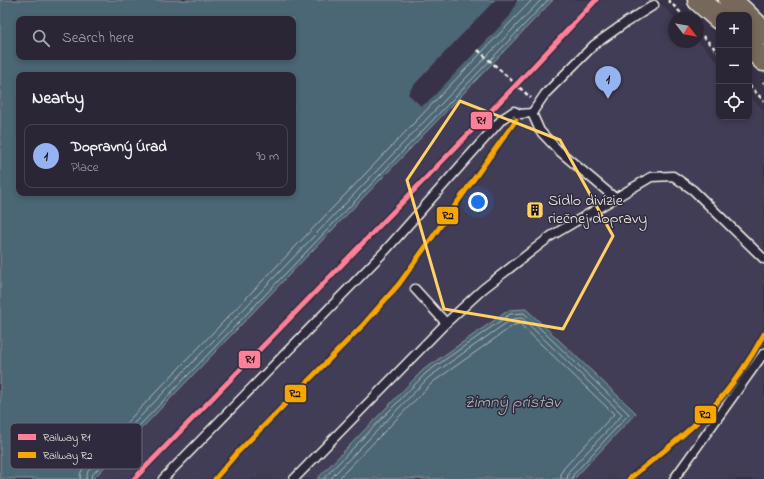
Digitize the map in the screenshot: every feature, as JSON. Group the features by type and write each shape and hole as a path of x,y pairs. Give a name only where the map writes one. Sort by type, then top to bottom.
{"main road":[{"path":"699,0 716,15"},
{"path":"730,0 743,12"},
{"path":"752,21 764,33"},
{"path":"752,48 764,60"}],"lane":[{"path":"532,113 545,94 594,45 654,5"},
{"path":"163,479 385,251 502,119 514,111 520,114 532,113"},
{"path":"532,113 540,131 558,150 615,198"},
{"path":"294,479 446,323 483,289 551,236 651,177 673,176 693,190 764,259"},
{"path":"415,289 446,323"},
{"path":"674,479 764,353"}],"path":[{"path":"668,0 680,12"},
{"path":"704,37 716,50"},
{"path":"478,50 538,104"},
{"path":"752,88 764,101"}],"highlighted area":[{"path":"460,101 560,140 613,236 563,329 444,309 407,180"}],"shaded area":[{"path":"553,0 656,0 669,12 668,12 668,48 704,47 716,60 716,120 752,120 752,98 764,111 764,479 574,479 636,413 630,409 423,370 317,479 93,479 103,469 142,469 142,428"}],"water":[{"path":"0,0 553,0 142,428 142,423 10,423 10,469 103,469 93,479 0,479"},
{"name":"Zimný prístav","path":"526,309 636,413 574,479 317,479 423,370 509,310"}],"pier":[{"path":"495,0 517,0 510,16 428,102 421,106 408,94 412,87"}],"rail line":[{"name":"R1","path":"134,479 516,85 596,0"},
{"name":"R2","path":"215,479 237,453 363,325 399,284 516,120"},
{"name":"R2","path":"629,479 683,435 713,407 741,372 764,334"}],"place":[{"name":"Dopravný Úrad","path":"608,99"},
{"name":"Sídlo divízie riečnej dopravy","path":"535,210"}]}
